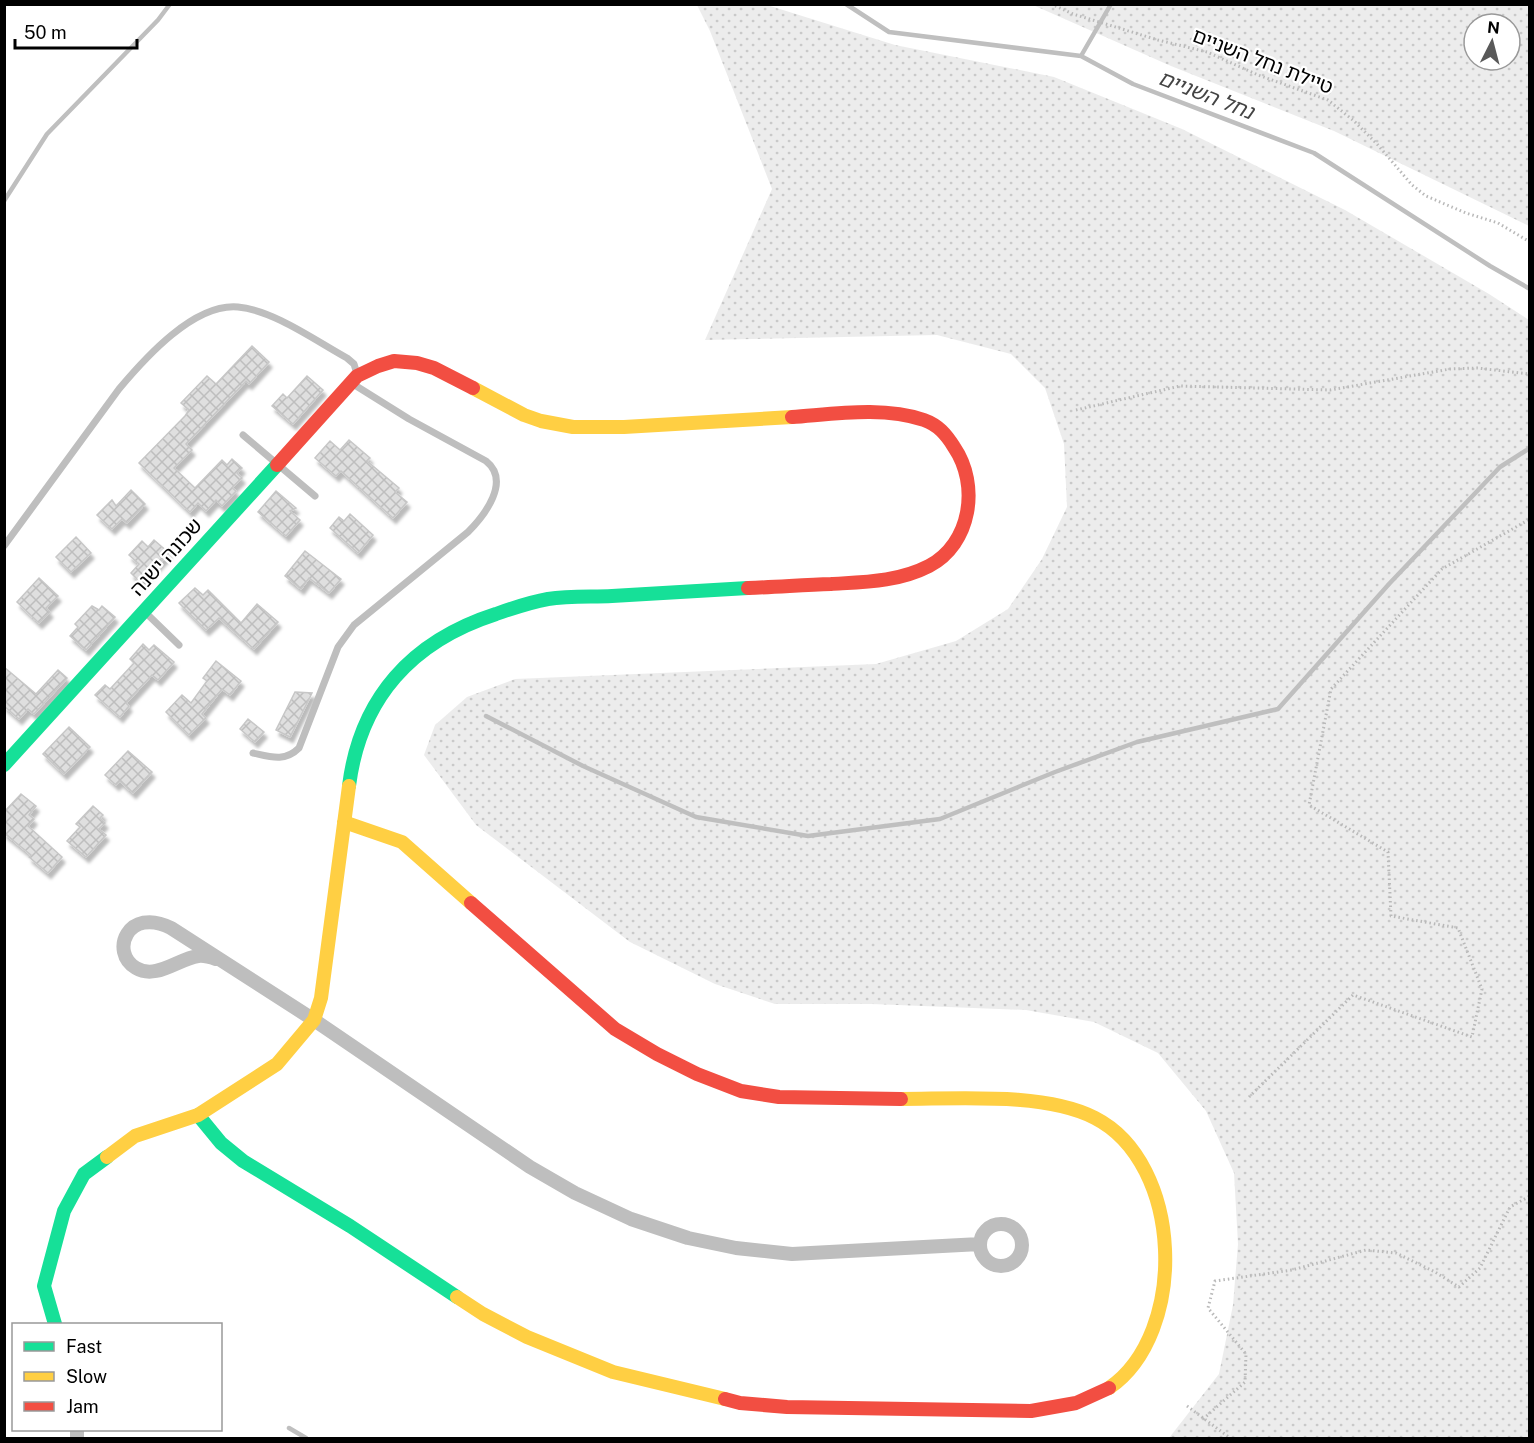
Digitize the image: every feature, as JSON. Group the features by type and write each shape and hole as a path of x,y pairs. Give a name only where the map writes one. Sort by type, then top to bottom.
{"street":[{"path":"55,1323 44,1286 64,1211 84,1174 135,1136 198,1114 277,1064 314,1020 321,998 352,761 359,734 377,698 400,670 431,643 464,624 505,608 548,599 883,581 910,575 931,565 951,550 964,525 970,503 968,477 958,451 941,429 919,419 886,413 861,413 608,427 565,426 542,422 510,410 437,369 419,362 398,361 383,364 354,379"},
{"name":"שכונה ישנה","path":"4,765 354,379"},
{"path":"198,1114 221,1143 243,1161 350,1226 483,1314 527,1337 571,1356 613,1372 676,1389 740,1403 788,1407 1031,1411 1066,1407 1095,1397 1118,1381 1138,1358 1151,1334 1162,1296 1165,1232 1155,1193 1136,1154 1106,1125 1075,1109 1045,1103 1011,1100 779,1097 741,1091 697,1074 615,1029 402,842 344,822"},
{"path":"216,959 197,956 158,971 142,971 128,962 123,946 133,927 140,922 150,921 171,928 314,1020 530,1167 575,1193 640,1222 688,1238 736,1248 792,1254 980,1244"}],"lane":[{"path":"4,546 119,389 138,367 168,338 215,309 237,307 257,311 347,358 354,364 354,379 409,420 493,466 496,474 495,492 483,517 345,635 338,647 299,748 291,755 274,758 253,753"},
{"path":"243,435 315,496"},
{"path":"144,611 179,645"}],"path":[{"name":"טיילת נחל השניים","path":"1051,4 1074,14 1158,40 1207,52 1258,75 1328,100 1354,121 1412,185 1426,196 1466,213 1498,223 1530,242"},
{"path":"1076,410 1180,386 1330,390 1450,369 1478,368 1530,374"},
{"path":"1249,1097 1353,995 1472,1037 1482,989 1458,928 1391,916 1388,852 1309,805 1331,689 1442,569 1530,519"},
{"path":"1203,1419 1245,1382 1246,1354 1208,1308 1215,1281 1292,1270 1366,1250 1396,1253 1435,1272 1459,1287 1480,1268 1510,1207 1530,1196"},
{"path":"1187,1406 1230,1438"}],"shaded area":[{"path":"697,5 767,5 895,45 1054,77 1182,129 1345,210 1529,320 1529,1438 1169,1438 1219,1374 1233,1305 1238,1244 1234,1173 1206,1111 1158,1053 1094,1022 1026,1010 872,1004 775,1004 715,984 630,942 476,825 424,755 435,725 467,697 515,679 876,664 956,641 1008,609 1042,559 1067,507 1064,444 1045,388 1011,354 937,335 705,340 772,189 710,31"},
{"path":"1033,5 1529,5 1529,226 1334,131 1171,66"}],"building":[{"path":"252,346 269,362 249,384 246,381 186,444 192,450 174,468 195,488 222,460 227,465 232,459 242,468 237,473 242,478 232,488 236,491 222,506 216,500 206,511 198,503 190,512 139,463 185,416 189,410 181,403 207,376 216,384"},
{"path":"307,376 323,390 293,424 272,406 283,394 287,398"},
{"path":"349,440 370,458 367,461 399,488 395,492 407,502 393,518 341,471 336,476 315,458 330,441 340,450"},
{"path":"131,490 145,504 127,523 122,519 112,529 97,515 112,500 116,506"},
{"path":"276,491 296,508 290,511 300,520 286,536 258,512"},
{"path":"350,514 373,535 358,553 330,528 339,517 344,521"},
{"path":"76,537 91,553 71,572 56,557"},
{"path":"154,540 169,553 141,583 131,573 139,564 129,555 142,541 148,547"},
{"path":"305,551 341,579 329,593 309,578 301,589 285,576"},
{"path":"39,578 58,596 46,608 50,612 39,623 17,602"},
{"path":"195,588 203,595 208,590 241,623 257,604 278,622 254,649 219,618 206,630 179,603"},
{"path":"92,606 99,610 102,606 115,617 86,650 70,636 78,627 75,624"},
{"path":"143,644 149,650 154,645 174,662 158,680 152,675 126,703 129,706 120,717 95,695 105,685 110,689 134,663 130,659"},
{"path":"216,661 241,681 230,695 222,689 202,714 206,718 189,735 166,712 182,695 191,703 207,681 203,678"},
{"path":"4,667 36,694 58,670 67,678 34,714 28,709 19,719 4,706"},
{"path":"295,692 312,693 290,737 276,730"},
{"path":"248,719 264,732 255,742 240,729"},
{"path":"69,727 90,747 64,774 43,754"},
{"path":"128,751 152,772 133,793 120,781 116,785 105,775"},
{"path":"21,794 36,806 29,815 34,819 28,826 62,857 48,873 29,857 31,855 4,833 4,812"},
{"path":"93,806 103,815 100,818 105,823 99,829 106,835 86,857 67,841 80,827 76,824"}],"waterway":[{"path":"4,201 47,134 158,20 170,4"},
{"name":"נחל השניים","path":"846,4 889,32 1081,56 1133,84 1314,153 1490,266 1530,289"},
{"path":"1081,56 1111,4"},
{"path":"486,716 583,766 696,817 808,836 940,819 1055,772 1137,742 1278,709 1389,584 1500,467 1530,448"},
{"path":"289,1428 306,1438"}],"traffic: fast":[{"path":"4,765 277,465"},
{"path":"349,786 355,754 378,700 395,677 415,657 439,640 466,626 515,607 548,599 748,588"},
{"path":"198,1115 221,1143 243,1161 350,1226 457,1297"},
{"path":"55,1323 44,1286 64,1211 84,1174 107,1157"}],"traffic: slow":[{"path":"473,388 524,415 573,427 624,427 792,417"},
{"path":"107,1157 135,1136 198,1115 277,1064 314,1020 321,998 349,786"},
{"path":"344,822 402,842 471,903"},
{"path":"901,1099 974,1098 1051,1104 1095,1118 1124,1140 1146,1171 1159,1209 1165,1249 1163,1290 1153,1329 1135,1362 1109,1388"},
{"path":"457,1297 483,1314 527,1337 613,1372 725,1399"}],"traffic: jam":[{"path":"277,465 357,376 378,366 394,361 417,363 434,368 473,388"},
{"path":"748,588 868,582 917,571 943,556 962,529 967,512 969,496 962,462 948,438 933,424 908,416 875,412 792,417"},
{"path":"471,903 615,1029 697,1074 741,1091 779,1097 901,1099"},
{"path":"725,1399 740,1403 787,1407 1031,1411 1076,1403 1109,1388"}]}
